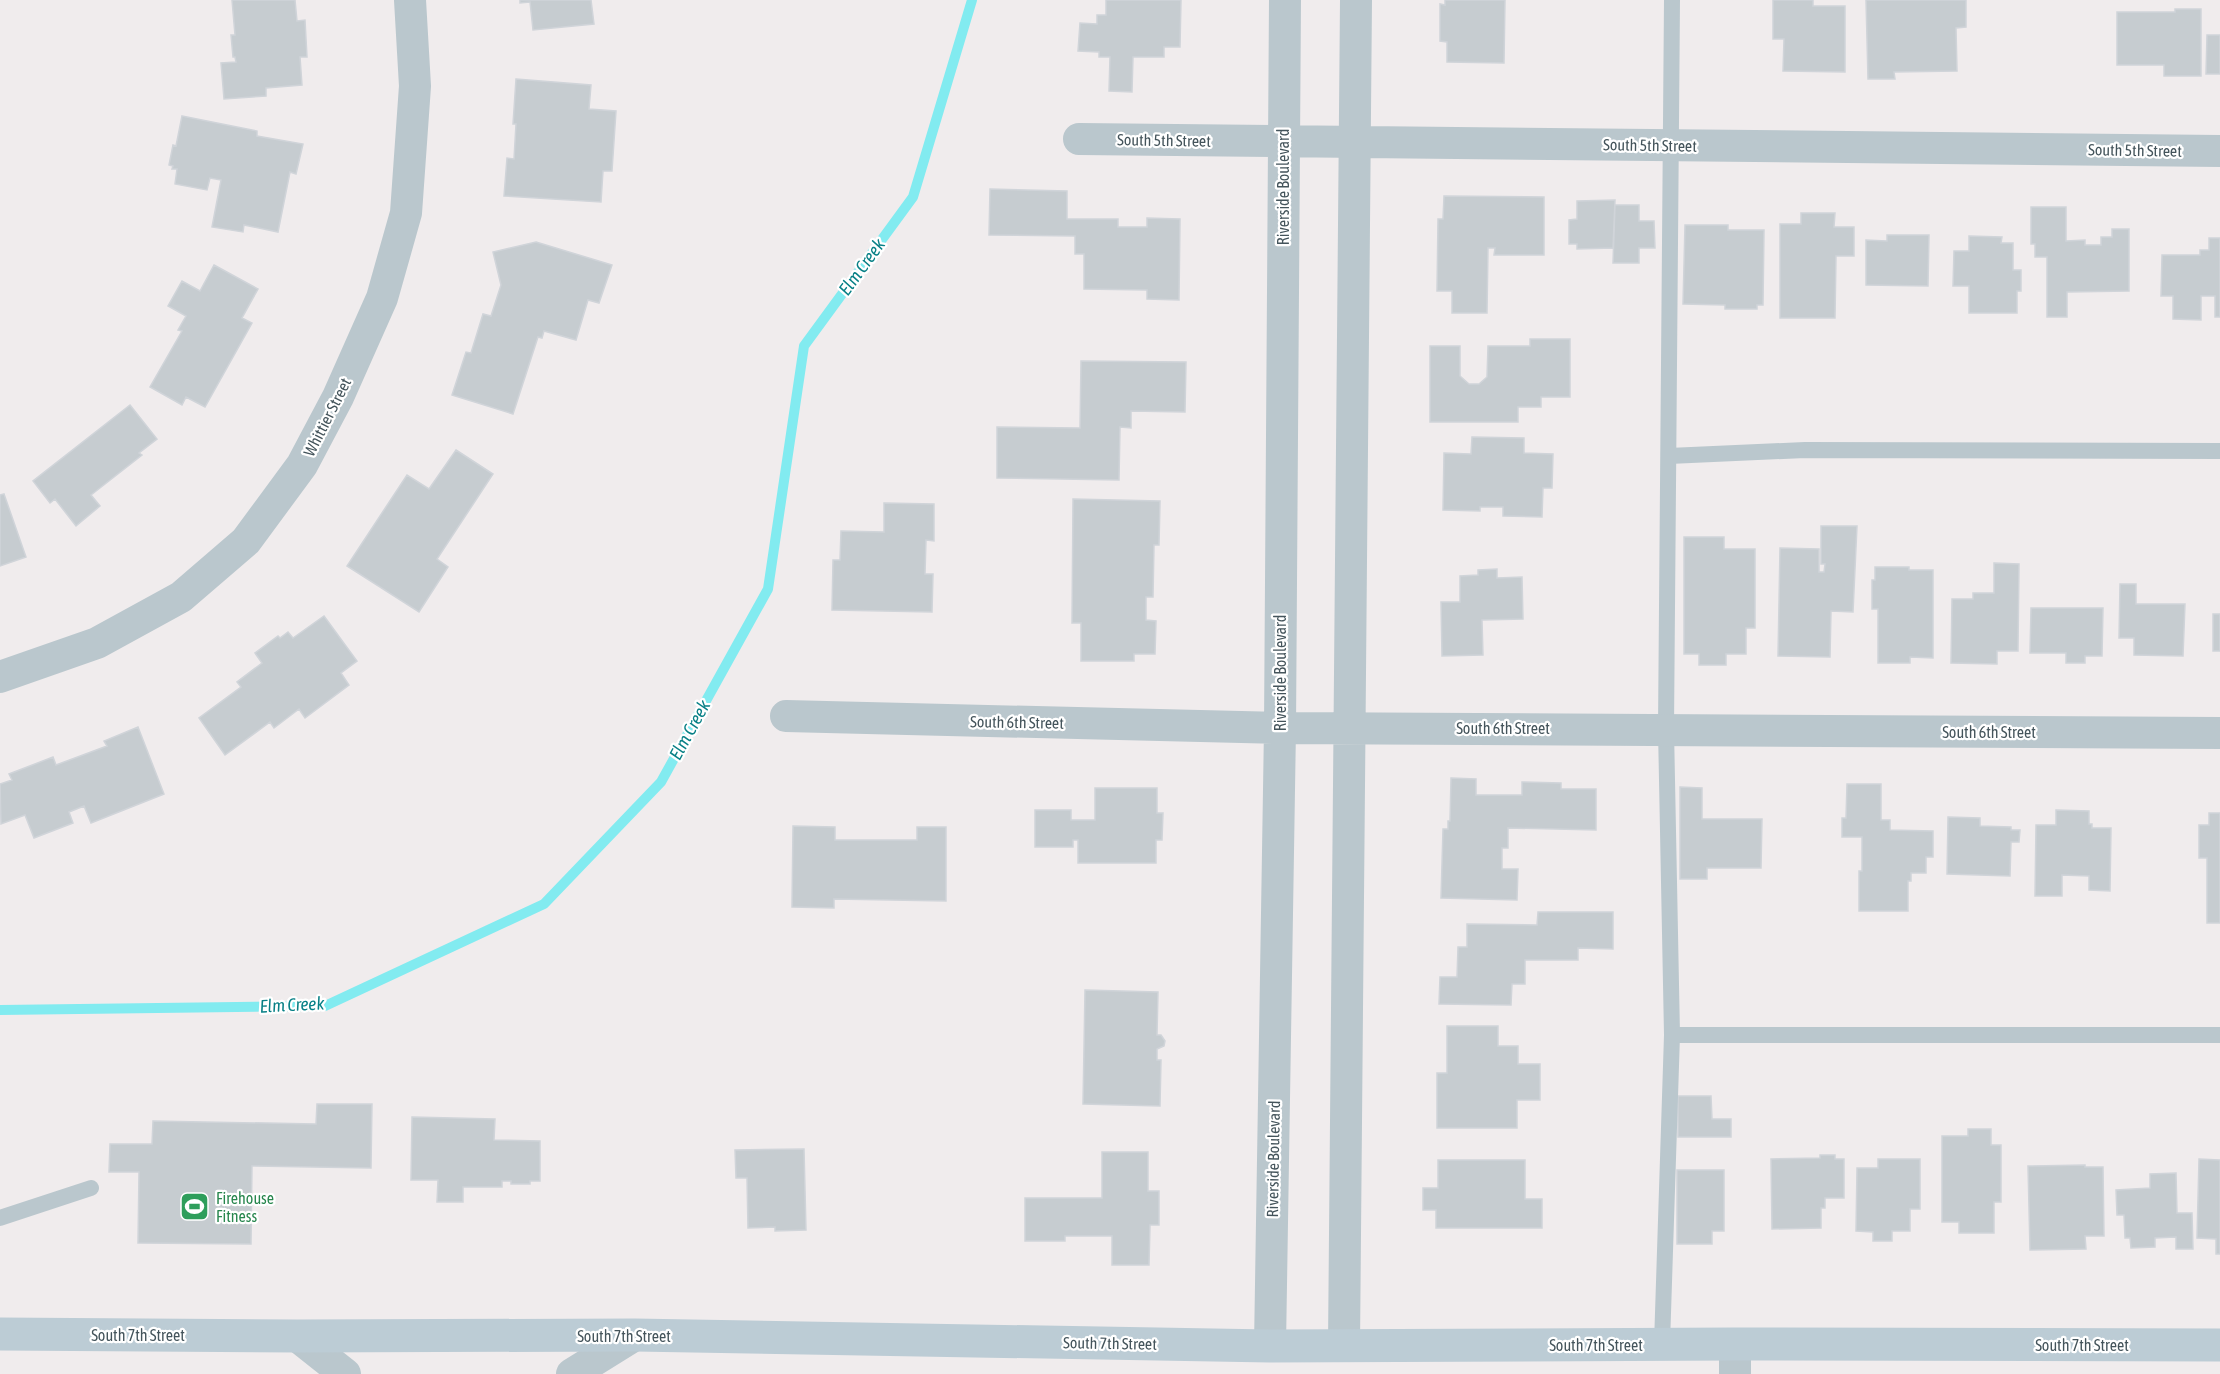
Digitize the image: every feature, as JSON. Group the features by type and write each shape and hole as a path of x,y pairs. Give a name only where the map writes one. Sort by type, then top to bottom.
{"main road":[{"name":"South 7th Street","path":"0,1334 635,1335 1270,1346 1662,1344 1734,1359 2220,1345"}],"street":[{"name":"Whittier Street","path":"0,677 97,643 181,597 246,541 302,465 339,397 382,298 406,213 415,87 410,0"},
{"name":"Riverside Boulevard","path":"1270,1346 1280,728 1285,0"},
{"path":"1344,1346 1356,0"},
{"name":"South 5th Street","path":"1079,140 2220,151"},
{"name":"South 6th Street","path":"786,716 1280,728 2220,734"},
{"path":"572,1374 635,1335"},
{"path":"297,1336 345,1374"}],"lane":[{"path":"1662,1344 1672,1035 1666,729 1672,0"},
{"path":"1669,456 1805,450 2220,451"},
{"path":"1672,1035 2220,1035"},
{"path":"0,1218 91,1188"}],"building":[{"path":"232,0 295,0 297,21 305,20 307,57 300,57 302,85 266,88 266,96 224,99 221,63 236,62 233,57 231,35 235,35"},
{"path":"520,0 591,0 594,24 533,30 530,2 520,3"},
{"path":"1106,0 1181,0 1180,47 1164,47 1164,57 1133,57 1132,92 1109,91 1110,57 1099,57 1099,52 1078,51 1080,23 1097,24 1097,15 1106,15"},
{"path":"1445,0 1505,0 1504,63 1447,62 1447,42 1440,41 1440,4 1445,5"},
{"path":"1773,0 1813,0 1813,6 1845,6 1845,72 1783,71 1784,39 1773,39"},
{"path":"1866,0 1966,0 1966,27 1956,28 1957,71 1894,72 1895,79 1868,79"},
{"path":"2175,9 2201,9 2201,76 2164,76 2164,65 2117,65 2117,12 2175,12"},
{"path":"2207,35 2220,35 2220,74 2206,74"},
{"path":"516,79 591,85 589,109 616,111 612,171 603,171 601,202 504,196 507,158 514,159 516,124 513,124"},
{"path":"182,116 257,131 257,136 303,144 296,174 290,172 278,232 244,225 243,232 212,227 221,180 210,178 207,190 175,184 177,169 172,169 173,166 169,165 173,145 176,146"},
{"path":"990,189 1067,191 1067,219 1118,219 1118,227 1147,227 1147,218 1180,219 1179,300 1147,299 1147,290 1084,289 1084,254 1075,254 1075,236 989,235"},
{"path":"1444,196 1544,197 1544,255 1494,255 1495,248 1488,248 1487,313 1452,313 1452,291 1437,291 1438,219 1443,219"},
{"path":"1615,200 1613,248 1577,249 1577,244 1569,244 1569,220 1577,219 1577,201"},
{"path":"1615,205 1639,205 1639,221 1654,221 1655,248 1639,248 1639,263 1613,263"},
{"path":"2031,207 2066,207 2066,241 2085,240 2085,245 2101,245 2101,237 2112,237 2112,229 2129,229 2129,291 2067,292 2067,317 2047,317 2047,257 2035,257 2035,244 2031,244"},
{"path":"1801,213 1835,213 1834,227 1854,227 1854,256 1836,256 1835,318 1780,318 1780,224 1801,224"},
{"path":"1685,225 1728,225 1728,230 1764,230 1763,305 1757,305 1757,309 1725,309 1725,305 1683,304"},
{"path":"1887,235 1929,235 1928,286 1866,285 1866,240 1887,241"},
{"path":"1969,236 2002,237 2001,243 2013,243 2013,270 2021,270 2021,291 2017,291 2017,313 1969,313 1969,286 1953,286 1954,251 1969,251"},
{"path":"2209,238 2220,238 2220,317 2215,317 2215,296 2201,296 2201,320 2173,319 2173,296 2161,296 2162,255 2200,255 2200,250 2209,250"},
{"path":"536,242 612,265 599,303 588,300 576,340 544,331 542,338 538,337 513,414 452,395 466,352 471,353 483,314 491,316 501,285 493,252"},
{"path":"214,265 258,289 242,318 252,323 205,407 186,397 182,405 150,387 182,331 178,330 186,316 168,306 182,281 200,291"},
{"path":"1530,339 1570,339 1570,397 1541,397 1541,407 1518,407 1518,422 1430,422 1430,346 1460,346 1460,376 1469,384 1479,384 1487,377 1488,346 1530,346"},
{"path":"1081,361 1186,362 1185,412 1131,411 1131,428 1120,427 1119,480 997,478 997,427 1080,428"},
{"path":"130,405 157,439 139,453 142,455 91,495 100,506 76,526 55,499 50,503 33,481"},
{"path":"1472,437 1524,438 1524,453 1553,454 1552,488 1543,488 1542,517 1503,516 1503,507 1480,507 1480,511 1443,510 1444,453 1471,454"},
{"path":"456,450 493,474 437,559 448,567 419,612 347,566 407,475 429,489"},
{"path":"4,494 26,557 0,566 0,495"},
{"path":"1073,499 1160,501 1159,545 1154,545 1153,597 1146,597 1146,620 1156,621 1155,654 1134,654 1134,661 1081,661 1081,623 1072,623"},
{"path":"884,503 934,504 934,541 926,540 925,574 933,574 932,612 832,610 833,560 840,560 841,531 884,532"},
{"path":"1821,526 1857,526 1853,612 1831,611 1830,657 1778,656 1780,548 1819,549 1819,572 1824,572 1825,564 1821,564"},
{"path":"1684,537 1724,537 1724,549 1755,549 1755,628 1746,628 1746,654 1726,654 1726,665 1699,665 1699,654 1684,654"},
{"path":"1994,563 2019,564 2018,651 1997,651 1997,664 1951,663 1952,599 1973,599 1973,593 1994,593"},
{"path":"1875,567 1933,570 1933,658 1910,657 1910,663 1878,663 1878,609 1872,609 1872,580 1875,580"},
{"path":"1497,569 1497,578 1522,577 1523,619 1482,620 1483,655 1442,656 1441,602 1460,602 1460,576 1478,575 1478,570"},
{"path":"2120,584 2136,584 2136,604 2185,604 2183,656 2134,655 2134,638 2119,638"},
{"path":"2031,608 2103,608 2102,656 2085,656 2085,663 2066,663 2066,653 2030,653"},
{"path":"2213,614 2220,614 2220,651 2213,651"},
{"path":"324,616 357,661 341,673 349,685 305,718 299,709 274,728 270,722 225,755 199,718 241,687 237,682 262,663 255,653 278,636 280,638 288,632 293,638"},
{"path":"138,727 164,794 91,823 84,806 69,812 73,823 34,838 25,815 1,824 0,784 12,780 9,774 53,757 56,765 107,746 104,741"},
{"path":"1451,778 1476,779 1476,795 1522,795 1522,782 1561,783 1561,789 1596,789 1596,830 1508,828 1508,848 1502,848 1502,869 1518,869 1517,900 1441,898 1443,829 1448,829 1448,821 1450,821"},
{"path":"1847,784 1881,784 1881,820 1890,820 1890,830 1933,831 1933,857 1926,857 1926,873 1911,873 1911,881 1908,881 1908,911 1859,911 1862,837 1842,837 1842,818 1846,818"},
{"path":"1680,787 1702,788 1702,819 1762,819 1761,868 1707,868 1707,879 1680,879"},
{"path":"1095,788 1157,788 1157,813 1163,813 1162,840 1156,840 1156,863 1078,863 1078,840 1073,840 1073,847 1035,847 1035,810 1071,810 1071,820 1095,820"},
{"path":"2056,810 2089,811 2089,824 2092,824 2092,828 2111,828 2110,891 2089,890 2089,876 2062,875 2062,896 2035,896 2036,825 2056,825"},
{"path":"2209,813 2220,813 2220,923 2207,923 2207,858 2199,858 2199,825 2209,825"},
{"path":"1948,817 1980,818 1980,826 2011,827 2011,830 2020,830 2019,842 2011,842 2010,876 1947,874"},
{"path":"793,826 835,827 835,840 917,840 917,827 946,827 946,901 834,899 834,908 792,907"},
{"path":"1538,912 1613,912 1613,949 1578,948 1578,960 1525,960 1525,984 1512,984 1511,1005 1439,1004 1440,977 1457,977 1458,947 1467,947 1467,924 1537,925"},
{"path":"1085,990 1158,992 1157,1035 1161,1035 1165,1041 1164,1046 1157,1049 1157,1060 1161,1060 1160,1106 1083,1104"},
{"path":"1447,1026 1498,1026 1498,1046 1518,1046 1518,1064 1540,1064 1540,1100 1517,1100 1517,1128 1437,1128 1437,1073 1447,1073"},
{"path":"1678,1096 1711,1096 1712,1119 1731,1119 1731,1137 1678,1137"},
{"name":"Firehouse Fitness","path":"317,1104 372,1104 371,1168 252,1166 251,1244 138,1243 139,1172 109,1172 110,1144 152,1144 153,1121 316,1124"},
{"path":"412,1117 495,1119 494,1140 540,1141 540,1181 530,1181 530,1184 511,1184 511,1181 502,1181 502,1187 463,1187 463,1202 437,1202 438,1180 411,1180"},
{"path":"1968,1129 1991,1129 1991,1145 2001,1145 2001,1202 1994,1202 1994,1233 1959,1233 1959,1222 1942,1222 1942,1136 1968,1136"},
{"path":"804,1149 806,1230 775,1231 775,1227 748,1228 747,1178 736,1178 735,1150"},
{"path":"1102,1152 1148,1152 1148,1191 1159,1191 1159,1225 1150,1225 1149,1265 1112,1265 1112,1236 1065,1236 1065,1241 1025,1241 1025,1198 1102,1198"},
{"path":"1820,1155 1835,1155 1835,1159 1844,1159 1844,1198 1825,1198 1825,1208 1821,1208 1821,1228 1772,1229 1771,1159 1820,1158"},
{"path":"1878,1159 1920,1159 1920,1209 1910,1209 1910,1231 1892,1231 1892,1241 1873,1241 1873,1232 1856,1231 1857,1168 1878,1168"},
{"path":"2199,1159 2220,1160 2220,1254 2216,1254 2216,1239 2197,1238"},
{"path":"1438,1160 1525,1160 1525,1199 1542,1199 1542,1228 1436,1228 1436,1210 1423,1210 1423,1188 1438,1188"},
{"path":"2085,1165 2085,1167 2103,1167 2104,1236 2085,1236 2086,1249 2030,1250 2028,1166"},
{"path":"1677,1170 1724,1170 1724,1231 1712,1231 1712,1244 1677,1244"},
{"path":"2176,1173 2177,1213 2192,1213 2193,1249 2176,1249 2176,1237 2155,1238 2155,1247 2131,1248 2130,1238 2125,1238 2124,1215 2117,1215 2116,1190 2150,1188 2150,1174"}],"waterway":[{"name":"Elm Creek","path":"0,1010 325,1006 544,904 661,782 768,589 804,346 913,197 972,0"}],"place":[{"name":"Firehouse Fitness","path":"195,1207"}]}
